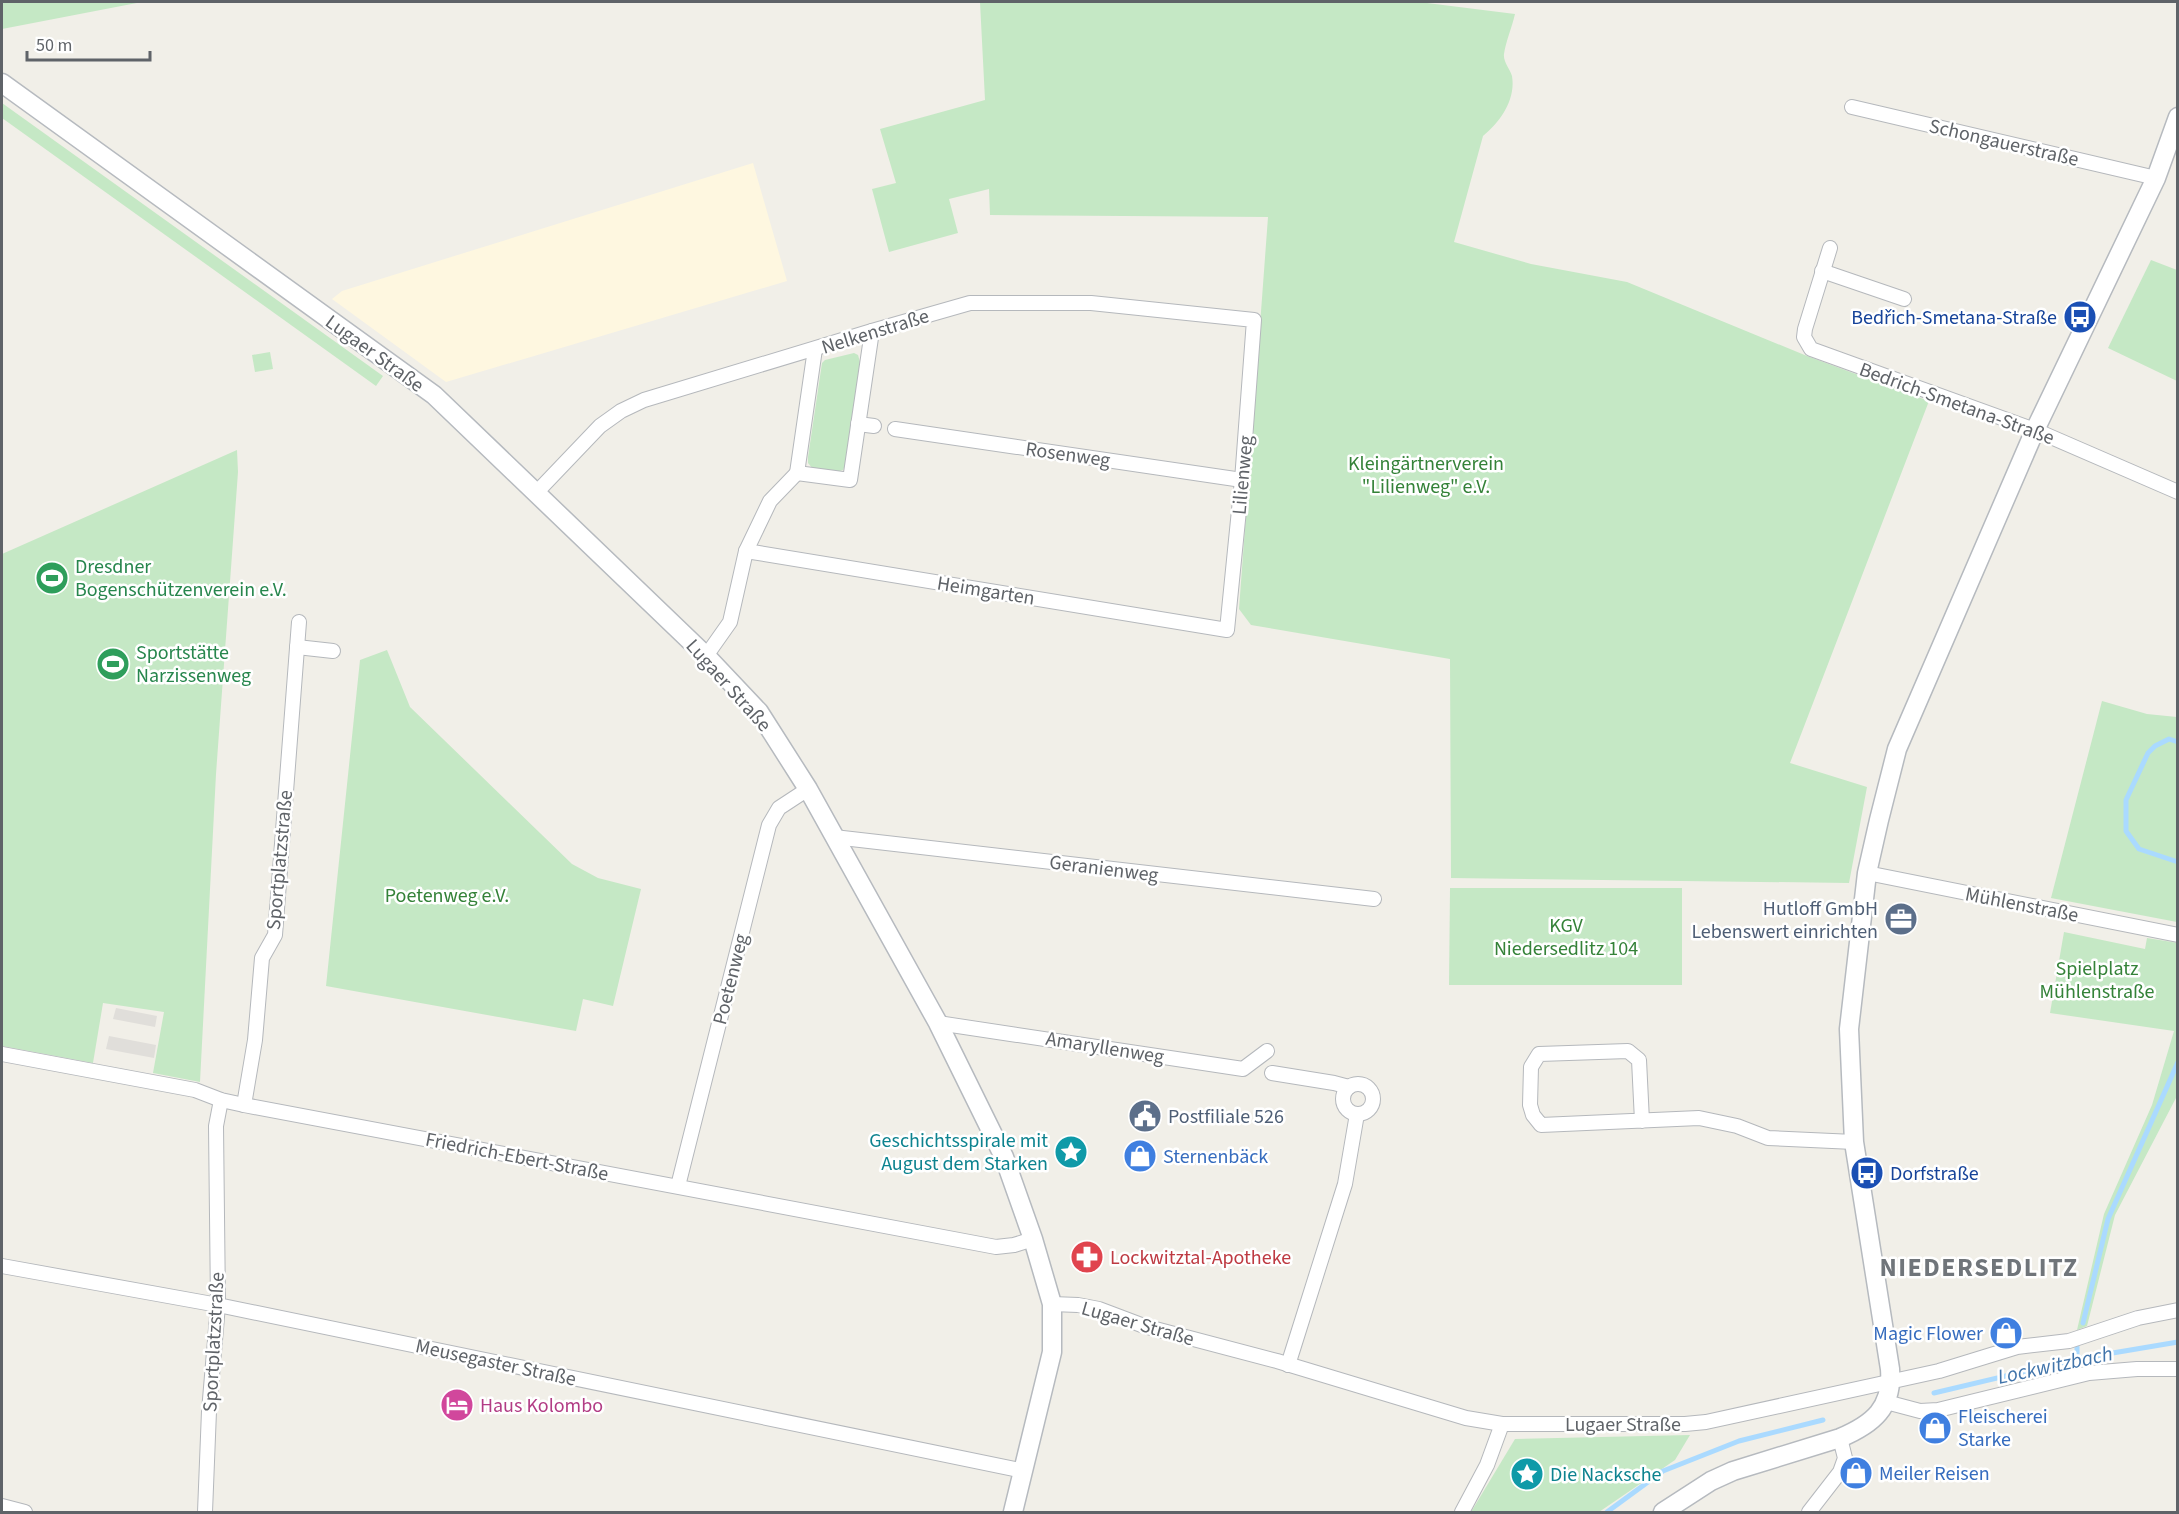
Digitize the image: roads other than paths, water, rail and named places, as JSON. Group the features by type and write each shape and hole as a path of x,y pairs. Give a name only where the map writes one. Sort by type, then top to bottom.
{"street":[{"name":"Lugaer Straße","path":"2,83 434,395 706,656 759,712 808,789 938,1023 1004,1157 1034,1239 1052,1304 1099,1309 1144,1326 1288,1365 1466,1418 1502,1424 1706,1422 1891,1382"},
{"name":"Schongauerstraße","path":"1852,107 2156,178"},
{"path":"1663,1512 1711,1481 1733,1471 1840,1438 1867,1424 1886,1402 1891,1382 1854,1142 1849,1029 1867,873 1897,749 2035,430 2156,178 2178,117"},
{"name":"Bedrich-Smetana-Straße","path":"1830,248 1805,329 1804,337 1811,349 2035,430 2178,492"},
{"path":"1822,271 1904,299"},
{"name":"Nelkenstraße","path":"536,493 600,426 621,411 644,400 872,330 970,303 1091,303 1254,320"},
{"name":"Lilienweg","path":"1227,630 1242,480 1254,320"},
{"path":"797,473 850,480 872,330"},
{"path":"706,656 730,622 746,551 770,501 797,473 815,349"},
{"path":"858,424 874,426"},
{"name":"Rosenweg","path":"895,429 1242,480"},
{"name":"Heimgarten","path":"746,551 1227,630"},
{"name":"Sportplatzstraße","path":"244,1105 255,1040 262,958 275,936 299,622"},
{"path":"297,647 333,651"},
{"name":"Poetenweg","path":"678,1185 769,825 779,808 808,789"},
{"name":"Geranienweg","path":"834,837 1374,899"},
{"name":"Mühlenstraße","path":"1867,873 2178,935"},
{"name":"Amaryllenweg","path":"938,1023 1243,1069 1267,1051"},
{"path":"1642,1121 1639,1060 1628,1051 1539,1054 1531,1067 1530,1105 1533,1115 1541,1125 1642,1121 1699,1118 1737,1126 1768,1138 1854,1142"},
{"name":"Friedrich-Ebert-Straße","path":"2,1054 195,1090 221,1100 244,1105 678,1185 996,1247 1034,1239"},
{"path":"1272,1073 1349,1087 1363,1085 1371,1090 1373,1095 1370,1108 1362,1114 1352,1113 1345,1106 1344,1096 1349,1087"},
{"name":"Sportplatzstraße","path":"205,1512 209,1411 218,1305 216,1126 221,1100"},
{"path":"1288,1365 1345,1184 1357,1114"},
{"name":"Meusegaster Straße","path":"2,1266 218,1305 1023,1471"},
{"path":"1012,1512 1052,1352 1052,1304"},
{"path":"1891,1382 1939,1371 2017,1347 2069,1341 2138,1318 2178,1310"},
{"path":"1886,1402 1920,1411 1938,1410 2089,1373 2137,1369 2178,1369"},
{"path":"1462,1512 1487,1465 1502,1424"},
{"path":"1809,1512 1840,1472 1845,1458 1840,1438"},
{"path":"2,1506 25,1512"}],"waterway":[{"path":"2178,742 2169,739 2155,746 2148,753 2126,800 2126,831 2139,849 2178,862"},
{"path":"2083,1323 2108,1219 2178,1062"},
{"name":"Lockwitzbach","path":"1934,1393 2077,1359 2178,1342"},
{"path":"2077,1347 2077,1359"},
{"name":"Lockwitzbach","path":"1607,1512 1663,1471 1739,1441 1823,1420"}],"place":[{"name":"Bedřich-Smetana-Straße","path":"2080,317"},
{"name":"Dresdner Bogenschützenverein e.V.","path":"52,578"},
{"name":"Sportstätte Narzissenweg","path":"113,664"},
{"name":"Hutloff GmbH Lebenswert einrichten","path":"1901,919"},
{"name":"Postfiliale 526","path":"1145,1116"},
{"name":"Geschichtsspirale mit August dem Starken","path":"1071,1152"},
{"name":"Sternenbäck","path":"1140,1156"},
{"name":"Dorfstraße","path":"1867,1173"},
{"name":"Lockwitztal-Apotheke","path":"1087,1257"},
{"name":"Magic Flower","path":"2006,1333"},
{"name":"Haus Kolombo","path":"457,1405"},
{"name":"Fleischerei Starke","path":"1935,1428"},
{"name":"Meiler Reisen","path":"1856,1473"},
{"name":"Die Nacksche","path":"1527,1474"}],"district":[{"name":"NIEDERSEDLITZ","path":"1979,1267"}],"park label":[{"name":"Kleingärtnerverein \"Lilienweg\" e.V.","path":"1426,474"},
{"name":"Poetenweg e.V.","path":"447,895"},
{"name":"KGV Niedersedlitz 104","path":"1566,936"},
{"name":"Spielplatz Mühlenstraße","path":"2097,980"}]}
